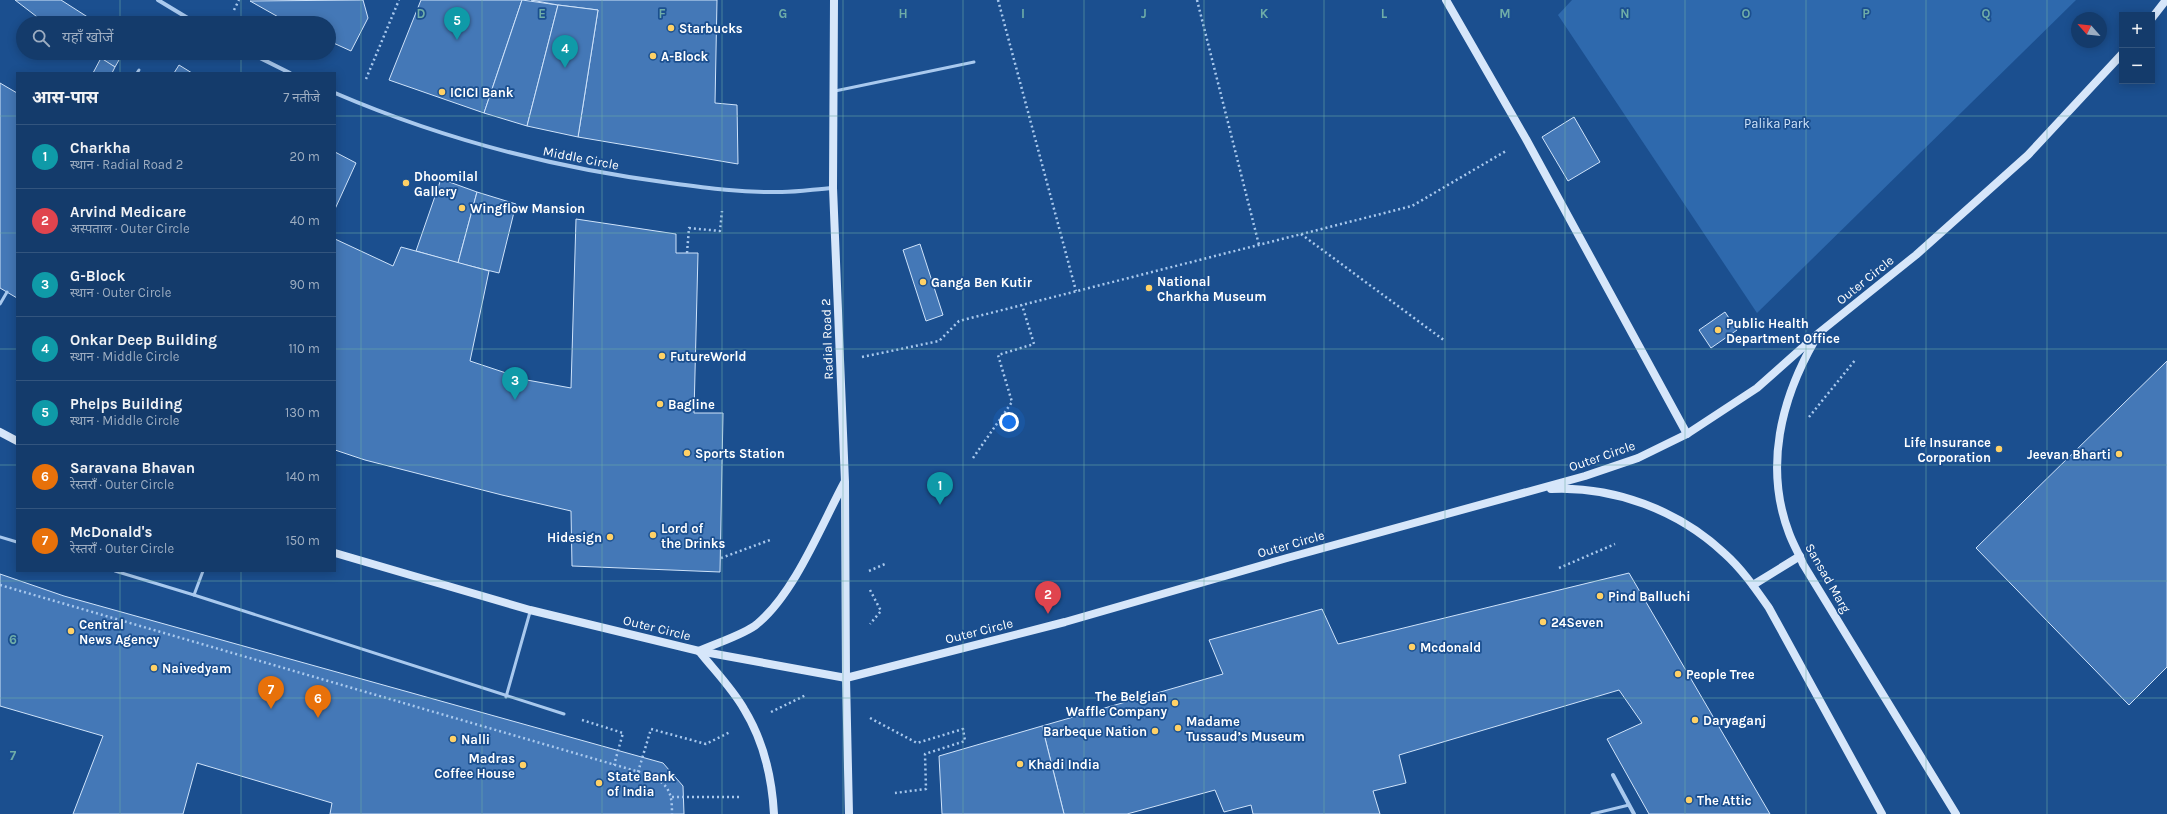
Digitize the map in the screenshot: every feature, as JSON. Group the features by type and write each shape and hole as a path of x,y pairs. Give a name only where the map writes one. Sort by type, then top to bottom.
{"main road":[{"name":"Radial Road 2","path":"834,0 833,188 845,482 846,678 849,814"},
{"path":"1446,0 1526,139 1687,434"},
{"path":"2155,14 2166,0"},
{"name":"Outer Circle","path":"336,553 530,610 699,651 846,678 1065,622 1585,476 1638,458 1687,434 1757,388 1820,332 1916,254 2028,155 2119,57"},
{"name":"Sansad Marg","path":"1820,332 1802,362 1788,395 1780,429 1777,464 1780,498 1789,533 1800,556 1956,814"},
{"path":"0,432 16,440"},
{"path":"774,814 773,796 763,748 744,709 699,651 756,626 775,607 799,568 845,482"},
{"path":"1532,490 1567,488 1601,492 1635,500 1668,514 1698,531 1725,553 1753,585 1769,608 1882,814"},
{"path":"1753,585 1800,556"}],"street":[{"path":"158,0 184,16"},
{"path":"264,60 288,72"},
{"name":"Middle Circle","path":"336,93 436,132 503,152 572,167 641,179 724,190 781,192 833,188"},
{"path":"1613,776 1634,814"}],"lane":[{"path":"833,91 974,62"},
{"path":"0,304 7,292"},
{"path":"0,537 16,542"},
{"path":"118,572 194,595 506,697 564,714"},
{"path":"194,595 203,572"},
{"path":"506,697 530,610"},
{"path":"1592,814 1629,805"}],"path":[{"path":"234,10 239,0"},
{"path":"366,79 399,0"},
{"path":"998,0 1076,291"},
{"path":"1197,0 1259,245"},
{"path":"840,361 939,341 959,321 1412,206 1526,139"},
{"path":"687,253 689,228"},
{"path":"1301,234 1445,341"},
{"path":"973,458 1012,402 998,355 1034,344 1022,305"},
{"path":"1808,417 1856,359"},
{"path":"721,558 770,540"},
{"path":"1559,568 1615,544"},
{"path":"867,572 885,564"},
{"path":"0,585 653,776 665,784 672,797 672,814"},
{"path":"868,587 880,611"},
{"path":"564,714 623,733 614,765"},
{"path":"638,772 651,729 706,744"},
{"path":"895,792 926,789 925,754 965,741 963,730 917,743"},
{"path":"672,797 739,797"}],"green space":[{"name":"Palika Park","path":"1572,0 2076,0 1757,313 1558,15"}],"building":[{"path":"15,0 61,0 86,16 36,16"},
{"path":"363,0 368,18 351,51 336,44 336,16 277,16 250,1"},
{"path":"421,0 522,0 484,113 389,80"},
{"path":"522,0 558,5 527,126 484,113"},
{"name":"A-Block","path":"531,0 717,0 715,103 737,105 738,164 578,137 598,10"},
{"path":"558,5 598,10 578,137 527,126"},
{"path":"100,60 104,60 115,67 112,72 94,72"},
{"path":"104,60 119,60 115,67"},
{"path":"179,65 190,72 175,72"},
{"path":"0,83 16,92 16,297 0,288"},
{"path":"1574,117 1600,162 1568,181 1542,137"},
{"path":"336,153 356,163 336,207"},
{"path":"441,179 477,192 458,263 416,251"},
{"path":"477,192 516,204 499,273 458,263"},
{"path":"576,219 676,234 676,253 698,253 694,413 723,413 720,572 572,566 571,511 365,460 336,450 336,239 393,266 401,247 489,271 470,361 527,380 571,388"},
{"name":"Ganga Ben Kutir","path":"920,244 943,315 926,321 903,250"},
{"name":"Public Health Department Office","path":"1725,312 1737,330 1711,348 1699,330"},
{"name":"Jeevan Bharti","path":"2167,361 2167,667 2129,705 1976,548"},
{"path":"1629,573 1770,814 1649,814 1607,739 1642,723 1619,690 1399,755 1406,783 1373,791 1380,814 1253,814 1251,805 1224,812 1215,790 1127,814 1064,814 1042,726 1223,674 1209,640 1322,609 1338,644"},
{"path":"0,574 64,596 663,763 683,786 684,814 330,814 332,803 197,763 183,814 73,814 103,736 0,706"},
{"path":"1042,726 1064,814 942,814 939,756"}],"place":[{"name":"Starbucks","path":"671,28"},
{"name":"Phelps Building","path":"457,40"},
{"name":"A-Block","path":"653,56"},
{"name":"Onkar Deep Building","path":"565,68"},
{"name":"ICICI Bank","path":"442,92"},
{"name":"Dhoomilal Gallery","path":"406,183"},
{"name":"Wingflow Mansion","path":"462,208"},
{"name":"Ganga Ben Kutir","path":"923,282"},
{"name":"National Charkha Museum","path":"1149,288"},
{"name":"Public Health Department Office","path":"1718,330"},
{"name":"FutureWorld","path":"662,356"},
{"name":"G-Block","path":"515,400"},
{"name":"Bagline","path":"660,404"},
{"name":"Life Insurance Corporation","path":"1999,449"},
{"name":"Sports Station","path":"687,453"},
{"name":"Jeevan Bharti","path":"2119,454"},
{"name":"Charkha","path":"940,505"},
{"name":"Lord of the Drinks","path":"653,535"},
{"name":"Hidesign","path":"610,537"},
{"name":"Pind Balluchi","path":"1600,596"},
{"name":"Arvind Medicare","path":"1048,614"},
{"name":"24Seven","path":"1543,622"},
{"name":"Central News Agency","path":"71,631"},
{"name":"Mcdonald","path":"1412,647"},
{"name":"Naivedyam","path":"154,668"},
{"name":"People Tree","path":"1678,674"},
{"name":"The Belgian Waffle Company","path":"1175,703"},
{"name":"McDonald's","path":"271,709"},
{"name":"Saravana Bhavan","path":"318,718"},
{"name":"Daryaganj","path":"1695,720"},
{"name":"Madame Tussaud’s Museum","path":"1178,728"},
{"name":"Barbeque Nation","path":"1155,731"},
{"name":"Nalli","path":"453,739"},
{"name":"Khadi India","path":"1020,764"},
{"name":"Madras Coffee House","path":"523,765"},
{"name":"State Bank of India","path":"599,783"},
{"name":"The Attic","path":"1689,800"}]}
